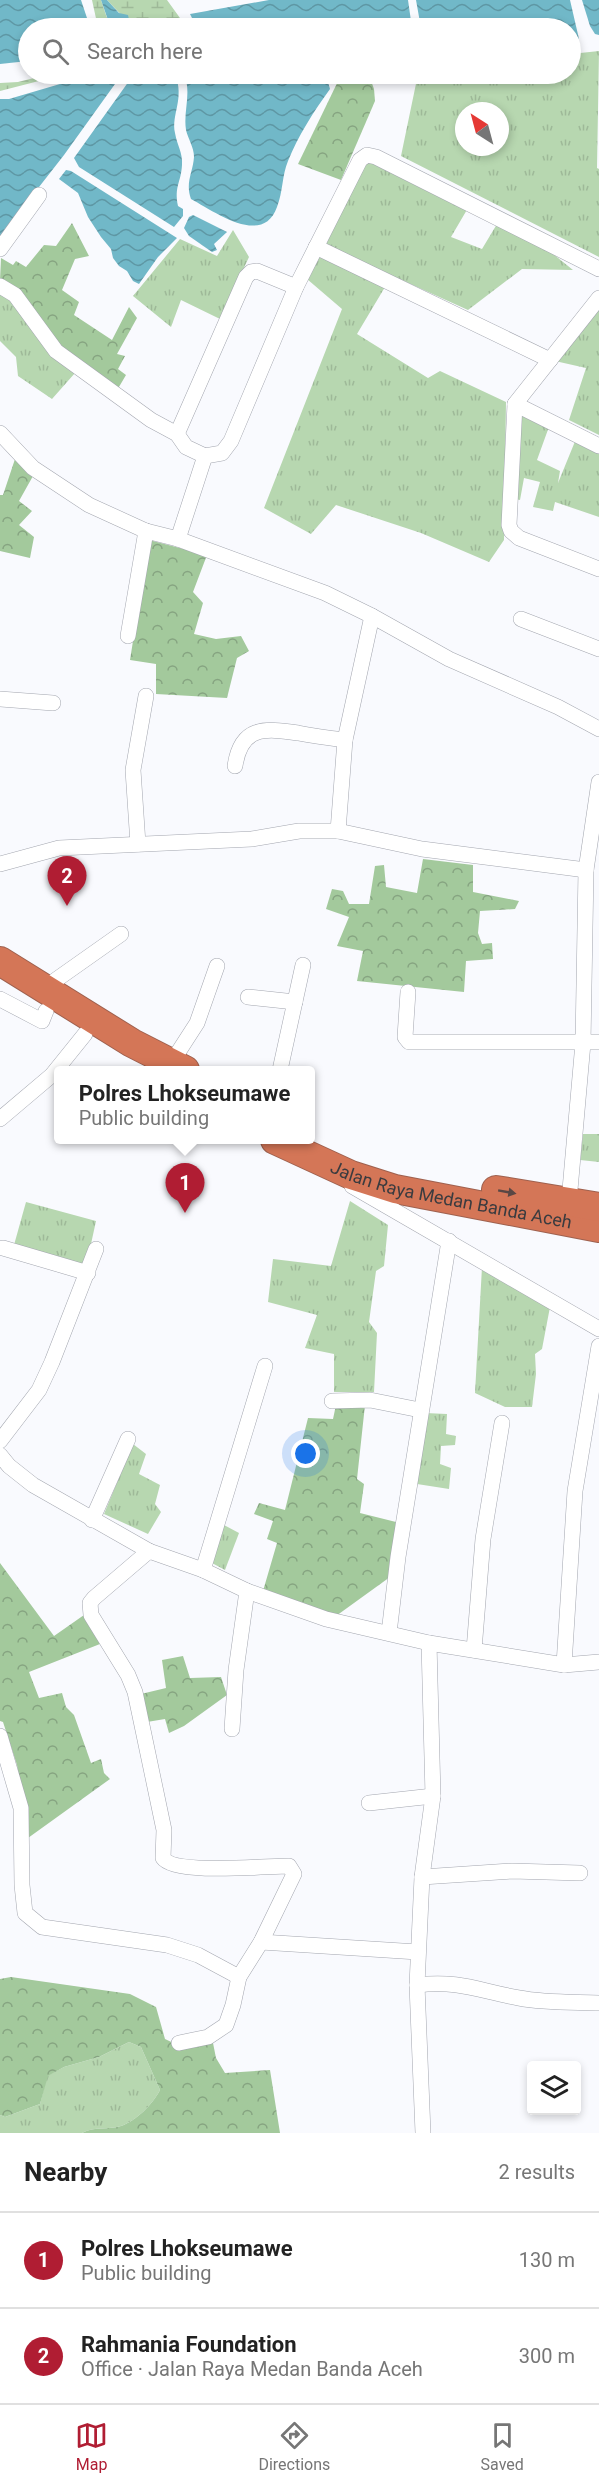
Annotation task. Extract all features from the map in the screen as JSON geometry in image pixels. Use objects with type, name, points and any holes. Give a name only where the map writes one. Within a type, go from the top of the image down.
[{"type":"highway","points":[[0,961],[22,992],[85,1034],[161,1066]]},
{"type":"highway","points":[[22,992],[132,1044],[164,1066]]},
{"type":"highway","name":"Jalan Raya Medan Banda Aceh","points":[[295,1144],[427,1178],[599,1207]]},
{"type":"highway","name":"Jalan Raya Medan Banda Aceh","points":[[315,1148],[366,1181],[395,1189],[599,1228]]},
{"type":"street","points":[[0,286],[15,295],[56,351],[151,420],[177,435],[186,447],[205,456],[222,453],[231,441],[296,287],[360,160],[367,155],[376,157],[599,269]]},
{"type":"street","points":[[0,249],[39,195]]},
{"type":"street","points":[[316,247],[550,360]]},
{"type":"street","points":[[177,435],[246,277],[257,270],[296,287]]},
{"type":"street","points":[[599,298],[515,404],[509,525],[511,531],[519,538],[599,569]]},
{"type":"street","points":[[515,404],[599,446]]},
{"type":"street","points":[[0,433],[33,468],[89,505],[146,531],[178,539],[324,593],[372,616],[449,659],[558,707],[599,729]]},
{"type":"street","points":[[178,539],[205,456]]},
{"type":"street","points":[[128,636],[146,531]]},
{"type":"street","points":[[338,831],[345,740],[372,616]]},
{"type":"street","points":[[520,619],[599,649]]},
{"type":"street","points":[[138,844],[133,770],[146,696]]},
{"type":"street","points":[[0,699],[53,703]]},
{"type":"street","points":[[235,766],[237,750],[250,735],[261,730],[345,740]]},
{"type":"street","points":[[568,1201],[583,1043],[586,870],[599,782]]},
{"type":"street","points":[[0,864],[59,848],[252,839],[299,831],[338,831],[434,851],[586,870]]},
{"type":"street","points":[[22,992],[121,933]]},
{"type":"street","points":[[281,1066],[303,965]]},
{"type":"street","points":[[170,1066],[197,1023],[216,966]]},
{"type":"street","points":[[408,992],[405,1037],[409,1042],[599,1042]]},
{"type":"street","points":[[248,997],[295,1002]]},
{"type":"street","points":[[59,1066],[85,1034]]},
{"type":"street","points":[[0,1119],[54,1073]]},
{"type":"street","points":[[315,1148],[339,1179],[599,1329]]},
{"type":"street","points":[[389,1633],[420,1410],[449,1241]]},
{"type":"street","points":[[0,1263],[1,1247],[88,1274]]},
{"type":"street","points":[[0,1441],[39,1390],[88,1274],[96,1249]]},
{"type":"street","points":[[564,1665],[575,1491],[599,1347]]},
{"type":"street","points":[[203,1570],[265,1366]]},
{"type":"street","points":[[332,1401],[370,1400],[420,1410]]},
{"type":"street","points":[[474,1650],[483,1539],[502,1423]]},
{"type":"street","points":[[92,1520],[128,1439]]},
{"type":"street","points":[[0,1455],[9,1466],[33,1485],[149,1551],[203,1570],[247,1591],[326,1619],[429,1643],[564,1665],[599,1662]]},
{"type":"street","points":[[149,1551],[90,1603],[91,1616],[128,1675],[135,1692],[164,1830],[162,1852],[164,1861],[170,1865],[199,1869],[286,1866],[293,1869],[294,1874],[261,1942],[239,1977],[226,2025],[208,2037],[179,2043]]},
{"type":"street","points":[[232,1729],[236,1670],[247,1591]]},
{"type":"street","points":[[423,2133],[417,1985],[422,1877],[433,1796],[429,1643]]},
{"type":"street","points":[[0,1736],[21,1808],[22,1886],[25,1913],[32,1921],[42,1927],[166,1945],[198,1955],[239,1977]]},
{"type":"street","points":[[369,1803],[433,1796]]},
{"type":"street","points":[[422,1877],[512,1871],[580,1873]]},
{"type":"street","points":[[261,1942],[418,1952]]},
{"type":"street","points":[[417,1985],[441,1982],[463,1984],[520,1998],[599,2003]]},
{"type":"green space","points":[[92,0],[101,0],[107,18],[96,18]]},
{"type":"green space","points":[[107,0],[167,0],[180,18],[124,18]]},
{"type":"green space","points":[[599,51],[597,168],[599,169],[599,257],[401,156],[416,84],[581,84],[581,53]]},
{"type":"green space","points":[[18,82],[18,84],[27,84],[0,91],[0,83]]},
{"type":"green space","points":[[337,84],[372,84],[375,101],[341,180],[298,164]]},
{"type":"green space","points":[[368,161],[468,208],[451,237],[482,249],[497,224],[537,241],[573,270],[522,269],[468,310],[322,244]]},
{"type":"green space","points":[[72,223],[89,256],[75,259],[62,290],[79,302],[74,315],[112,340],[129,307],[137,318],[117,354],[125,356],[118,369],[126,375],[116,392],[63,351],[0,280],[1,258],[13,265],[16,261],[26,267],[44,245],[56,246]]},
{"type":"green space","points":[[233,230],[249,257],[220,319],[181,300],[171,327],[133,296],[180,239],[217,256]]},
{"type":"green space","points":[[319,254],[385,287],[357,334],[428,378],[440,371],[506,402],[504,540],[489,562],[421,533],[336,505],[311,534],[264,508],[342,309],[307,279]]},
{"type":"green space","points":[[0,292],[19,308],[75,373],[52,399],[18,376],[16,357],[0,341]]},
{"type":"green space","points":[[599,307],[599,435],[569,420],[586,368],[555,361]]},
{"type":"green space","points":[[519,409],[550,424],[537,460],[560,471],[558,483],[576,439],[599,451],[599,517],[555,502],[553,511],[533,507],[540,482],[524,478],[520,500],[515,499]]},
{"type":"green space","points":[[15,459],[33,476],[19,501],[32,511],[19,525],[34,537],[30,558],[0,551],[0,495],[3,495]]},
{"type":"green space","points":[[149,540],[207,555],[193,592],[203,603],[194,634],[216,639],[241,636],[249,651],[237,658],[227,698],[156,694],[156,664],[130,660]]},
{"type":"green space","points":[[423,859],[473,865],[473,892],[519,901],[515,909],[480,911],[478,933],[482,944],[492,943],[493,959],[466,961],[464,992],[357,981],[363,951],[337,946],[349,917],[326,909],[332,889],[343,891],[349,904],[369,904],[375,866],[384,865],[386,887],[417,893]]},
{"type":"green space","points":[[583,1134],[599,1134],[599,1162],[580,1160]]},
{"type":"green space","points":[[350,1201],[388,1225],[384,1266],[376,1271],[369,1322],[377,1333],[374,1392],[334,1392],[334,1354],[305,1348],[317,1315],[268,1302],[273,1259],[331,1266]]},
{"type":"green space","points":[[26,1202],[96,1221],[86,1267],[14,1245]]},
{"type":"green space","points":[[482,1267],[550,1307],[542,1349],[535,1354],[536,1374],[532,1407],[505,1407],[475,1393]]},
{"type":"green space","points":[[336,1405],[365,1405],[357,1479],[364,1484],[360,1513],[396,1522],[390,1577],[336,1616],[263,1591],[277,1543],[267,1539],[273,1521],[254,1514],[259,1503],[285,1510],[308,1418],[333,1419]]},
{"type":"green space","points":[[425,1413],[447,1414],[446,1434],[456,1436],[455,1445],[441,1446],[440,1464],[451,1468],[449,1489],[417,1484]]},
{"type":"green space","points":[[133,1444],[146,1454],[139,1474],[160,1485],[155,1504],[161,1512],[148,1534],[104,1514]]},
{"type":"green space","points":[[224,1525],[239,1533],[225,1570],[212,1563]]},
{"type":"green space","points":[[0,1563],[54,1636],[84,1615],[100,1644],[29,1672],[39,1698],[62,1693],[66,1707],[74,1715],[91,1763],[101,1759],[104,1773],[110,1779],[28,1838],[17,1765],[3,1722],[0,1721]]},
{"type":"green space","points":[[183,1656],[190,1678],[221,1677],[227,1695],[184,1726],[169,1733],[165,1719],[147,1722],[141,1694],[166,1688],[162,1660]]},
{"type":"green space","points":[[11,1977],[130,1994],[156,2007],[165,2039],[182,2047],[212,2038],[216,2058],[225,2073],[270,2070],[280,2133],[82,2133],[127,2124],[144,2111],[160,2090],[141,2047],[129,2042],[99,2057],[64,2067],[48,2076],[40,2104],[5,2117],[0,2115],[0,1979]]},
{"type":"green space","points":[[129,2042],[141,2047],[160,2090],[149,2106],[138,2116],[121,2126],[82,2133],[0,2133],[0,2115],[5,2117],[40,2104],[47,2076],[64,2067],[99,2057]]},
{"type":"water","points":[[0,0],[81,0],[87,18],[18,18],[18,62],[0,64]]},
{"type":"water","points":[[101,0],[107,0],[119,13],[128,15],[129,18],[107,18]]},
{"type":"water","points":[[269,0],[408,0],[411,18],[192,18],[190,14]]},
{"type":"water","points":[[416,0],[570,0],[574,18],[419,18]]},
{"type":"water","points":[[582,0],[599,0],[599,35],[595,34],[590,26]]},
{"type":"water","points":[[60,84],[115,84],[64,155],[0,237],[0,99],[9,99]]},
{"type":"water","points":[[127,84],[178,84],[174,126],[182,161],[177,199],[178,206],[183,209],[183,216],[174,227],[79,167],[74,158]]},
{"type":"water","points":[[186,84],[329,84],[330,89],[307,124],[288,161],[277,207],[270,219],[261,224],[238,223],[191,199],[189,183],[194,157],[186,130]]},
{"type":"water","points":[[66,170],[177,238],[158,257],[139,284],[133,281],[127,271],[113,258],[111,249],[88,217],[78,193],[59,179]]},
{"type":"water","points":[[193,215],[227,232],[214,244],[217,250],[212,252],[189,236],[184,228],[189,217]]},
{"type":"place","name":"Rahmania Foundation","points":[[67,906]]},
{"type":"place","name":"Polres Lhokseumawe","points":[[185,1213]]}]
